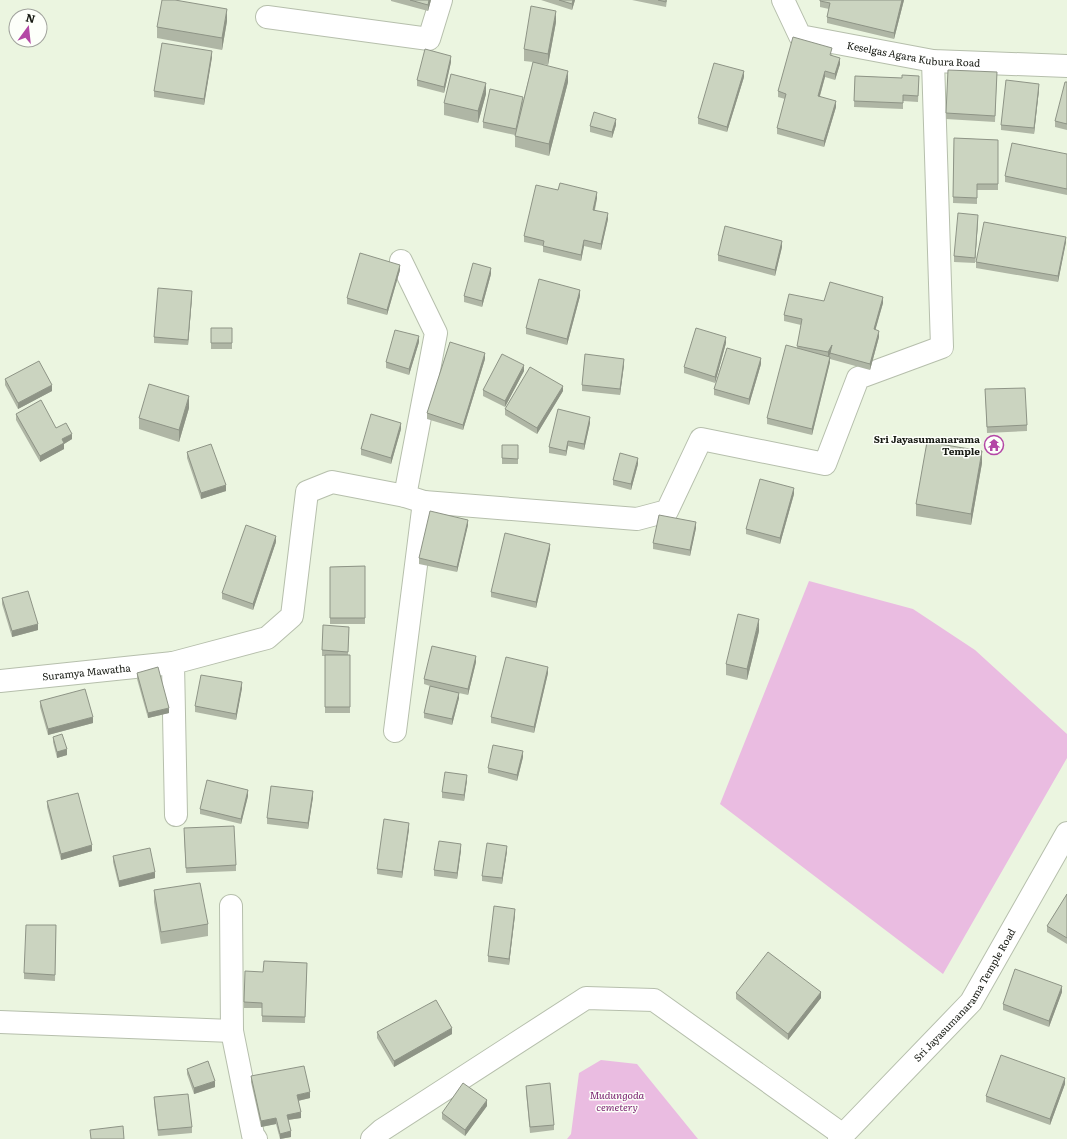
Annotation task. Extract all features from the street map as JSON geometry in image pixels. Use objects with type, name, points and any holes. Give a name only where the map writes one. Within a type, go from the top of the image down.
[{"type":"street","points":[[267,17],[428,39],[441,0]]},
{"type":"street","name":"Keselgas Agara Kubura Road","points":[[783,0],[800,36],[934,61],[1067,66]]},
{"type":"street","points":[[415,499],[637,519],[667,511],[701,439],[825,464],[858,378],[942,347],[934,61]]},
{"type":"street","points":[[395,731],[415,499],[436,333],[401,261]]},
{"type":"street","name":"Suramya Mawatha","points":[[0,681],[173,663],[267,638],[292,616],[307,492],[332,482],[415,499]]},
{"type":"street","points":[[173,663],[176,815]]},
{"type":"street","name":"Sri Jayasumanarama Temple Road","points":[[841,1137],[971,1002],[1067,833]]},
{"type":"street","points":[[231,906],[232,1031],[256,1139]]},
{"type":"street","points":[[372,1139],[382,1130],[586,998],[654,1000],[841,1137]]},
{"type":"street","points":[[0,1022],[232,1031]]},
{"type":"green space","points":[[809,581],[913,609],[975,650],[1067,734],[1067,758],[943,974],[720,804]]},
{"type":"green space","name":"Mudungoda cemetery","points":[[601,1060],[637,1064],[698,1139],[567,1139],[571,1134],[579,1073]]},
{"type":"building","points":[[162,0],[175,0],[227,9],[222,38],[157,27]]},
{"type":"building","points":[[410,0],[429,0],[428,5]]},
{"type":"building","points":[[559,0],[573,0],[572,4]]},
{"type":"building","points":[[820,0],[902,0],[894,33],[827,17],[830,3]]},
{"type":"building","points":[[531,6],[556,11],[548,54],[524,49]]},
{"type":"building","points":[[793,37],[832,48],[830,55],[840,58],[835,74],[825,71],[818,96],[836,101],[824,141],[777,128],[786,94],[778,91]]},
{"type":"building","points":[[162,43],[212,51],[204,99],[154,91]]},
{"type":"building","points":[[425,49],[451,56],[444,87],[417,80]]},
{"type":"building","points":[[533,62],[568,71],[549,144],[515,136]]},
{"type":"building","points":[[714,63],[744,71],[727,127],[698,118]]},
{"type":"building","points":[[948,70],[997,72],[995,116],[946,113]]},
{"type":"building","points":[[451,74],[486,83],[478,111],[444,103]]},
{"type":"building","points":[[902,75],[919,76],[918,96],[903,95],[903,103],[854,101],[855,76],[902,78]]},
{"type":"building","points":[[1006,80],[1039,84],[1034,128],[1001,125]]},
{"type":"building","points":[[1065,82],[1067,82],[1067,124],[1055,121]]},
{"type":"building","points":[[490,89],[523,97],[516,129],[483,122]]},
{"type":"building","points":[[594,112],[616,119],[612,132],[590,126]]},
{"type":"building","points":[[954,138],[998,140],[998,184],[977,184],[977,198],[953,197]]},
{"type":"building","points":[[1012,143],[1067,154],[1067,189],[1005,176]]},
{"type":"building","points":[[560,183],[597,192],[593,210],[608,213],[601,244],[584,240],[581,255],[543,246],[544,241],[524,236],[536,185],[558,190]]},
{"type":"building","points":[[958,213],[978,215],[975,258],[954,256]]},
{"type":"building","points":[[984,222],[1066,237],[1058,276],[976,262]]},
{"type":"building","points":[[725,226],[782,241],[775,270],[718,255]]},
{"type":"building","points":[[360,253],[400,265],[387,310],[347,298]]},
{"type":"building","points":[[473,263],[491,268],[482,301],[464,296]]},
{"type":"building","points":[[539,279],[580,290],[567,339],[526,328]]},
{"type":"building","points":[[830,282],[883,297],[874,329],[879,331],[870,364],[830,353],[832,345],[828,352],[797,346],[802,319],[784,315],[789,294],[824,301]]},
{"type":"building","points":[[158,288],[192,291],[188,340],[154,337]]},
{"type":"building","points":[[211,328],[232,328],[232,343],[211,343]]},
{"type":"building","points":[[696,328],[726,337],[715,377],[684,367]]},
{"type":"building","points":[[395,330],[419,336],[409,369],[386,362]]},
{"type":"building","points":[[450,342],[485,353],[463,425],[427,413]]},
{"type":"building","points":[[786,345],[830,357],[812,429],[767,418]]},
{"type":"building","points":[[727,348],[761,358],[749,399],[714,389]]},
{"type":"building","points":[[502,354],[524,365],[505,401],[483,390]]},
{"type":"building","points":[[585,354],[624,359],[620,389],[582,385]]},
{"type":"building","points":[[39,361],[52,385],[18,403],[5,379]]},
{"type":"building","points":[[530,367],[563,386],[537,428],[505,409]]},
{"type":"building","points":[[149,384],[189,396],[179,430],[139,418]]},
{"type":"building","points":[[1025,388],[1027,425],[987,427],[985,389]]},
{"type":"building","points":[[41,400],[56,428],[66,423],[72,434],[62,439],[64,443],[40,456],[16,414]]},
{"type":"building","points":[[558,409],[590,417],[584,444],[568,441],[566,451],[549,447]]},
{"type":"building","points":[[371,414],[401,423],[391,458],[361,449]]},
{"type":"building","points":[[927,442],[982,451],[971,514],[916,504]]},
{"type":"building","points":[[211,444],[226,485],[201,493],[187,452]]},
{"type":"building","points":[[502,445],[518,445],[518,459],[502,458]]},
{"type":"building","points":[[620,453],[638,458],[631,484],[613,480]]},
{"type":"building","points":[[760,479],[794,488],[780,538],[746,529]]},
{"type":"building","points":[[430,511],[468,520],[457,567],[419,558]]},
{"type":"building","points":[[659,515],[696,522],[690,550],[653,543]]},
{"type":"building","points":[[246,525],[276,536],[253,604],[222,593]]},
{"type":"building","points":[[505,533],[550,544],[536,602],[491,592]]},
{"type":"building","points":[[365,566],[365,618],[330,618],[330,567]]},
{"type":"building","points":[[28,591],[38,624],[12,631],[2,598]]},
{"type":"building","points":[[738,614],[759,619],[747,669],[726,664]]},
{"type":"building","points":[[323,625],[349,627],[348,652],[322,650]]},
{"type":"building","points":[[432,646],[476,656],[468,689],[424,679]]},
{"type":"building","points":[[325,655],[350,655],[350,707],[325,707]]},
{"type":"building","points":[[506,657],[548,667],[534,727],[491,717]]},
{"type":"building","points":[[158,667],[169,708],[148,713],[137,673]]},
{"type":"building","points":[[201,675],[242,682],[236,714],[195,706]]},
{"type":"building","points":[[430,686],[459,693],[452,719],[424,713]]},
{"type":"building","points":[[85,689],[93,717],[48,729],[40,701]]},
{"type":"building","points":[[62,734],[67,749],[57,752],[53,737]]},
{"type":"building","points":[[493,745],[523,751],[517,775],[488,768]]},
{"type":"building","points":[[445,772],[467,775],[464,795],[442,792]]},
{"type":"building","points":[[207,780],[248,790],[241,819],[200,809]]},
{"type":"building","points":[[271,786],[313,791],[308,823],[267,818]]},
{"type":"building","points":[[78,793],[92,845],[61,854],[47,801]]},
{"type":"building","points":[[384,819],[409,823],[402,872],[377,869]]},
{"type":"building","points":[[234,826],[236,865],[186,868],[184,828]]},
{"type":"building","points":[[439,841],[461,844],[457,873],[434,870]]},
{"type":"building","points":[[487,843],[507,846],[502,878],[482,876]]},
{"type":"building","points":[[150,848],[155,872],[119,881],[113,856]]},
{"type":"building","points":[[200,883],[208,924],[161,932],[154,890]]},
{"type":"building","points":[[1067,894],[1067,938],[1047,926]]},
{"type":"building","points":[[494,906],[515,909],[509,959],[488,956]]},
{"type":"building","points":[[26,925],[56,925],[55,975],[24,973]]},
{"type":"building","points":[[768,952],[821,992],[788,1034],[736,993]]},
{"type":"building","points":[[264,961],[307,963],[305,1017],[262,1016],[262,1003],[244,1002],[245,971],[263,972]]},
{"type":"building","points":[[1015,969],[1062,986],[1049,1021],[1003,1004]]},
{"type":"building","points":[[436,1000],[452,1028],[394,1061],[377,1032]]},
{"type":"building","points":[[1001,1055],[1065,1078],[1050,1119],[986,1096]]},
{"type":"building","points":[[208,1061],[215,1081],[194,1088],[187,1069]]},
{"type":"building","points":[[304,1066],[310,1092],[297,1095],[301,1112],[287,1115],[291,1131],[280,1134],[276,1118],[261,1121],[251,1076]]},
{"type":"building","points":[[463,1083],[487,1100],[465,1130],[442,1113]]},
{"type":"building","points":[[550,1083],[554,1125],[530,1127],[526,1086]]},
{"type":"building","points":[[188,1094],[192,1127],[158,1130],[154,1097]]},
{"type":"building","points":[[123,1126],[124,1139],[91,1139],[90,1130]]},
{"type":"place","name":"Sri Jayasumanarama Temple","points":[[994,445]]}]
